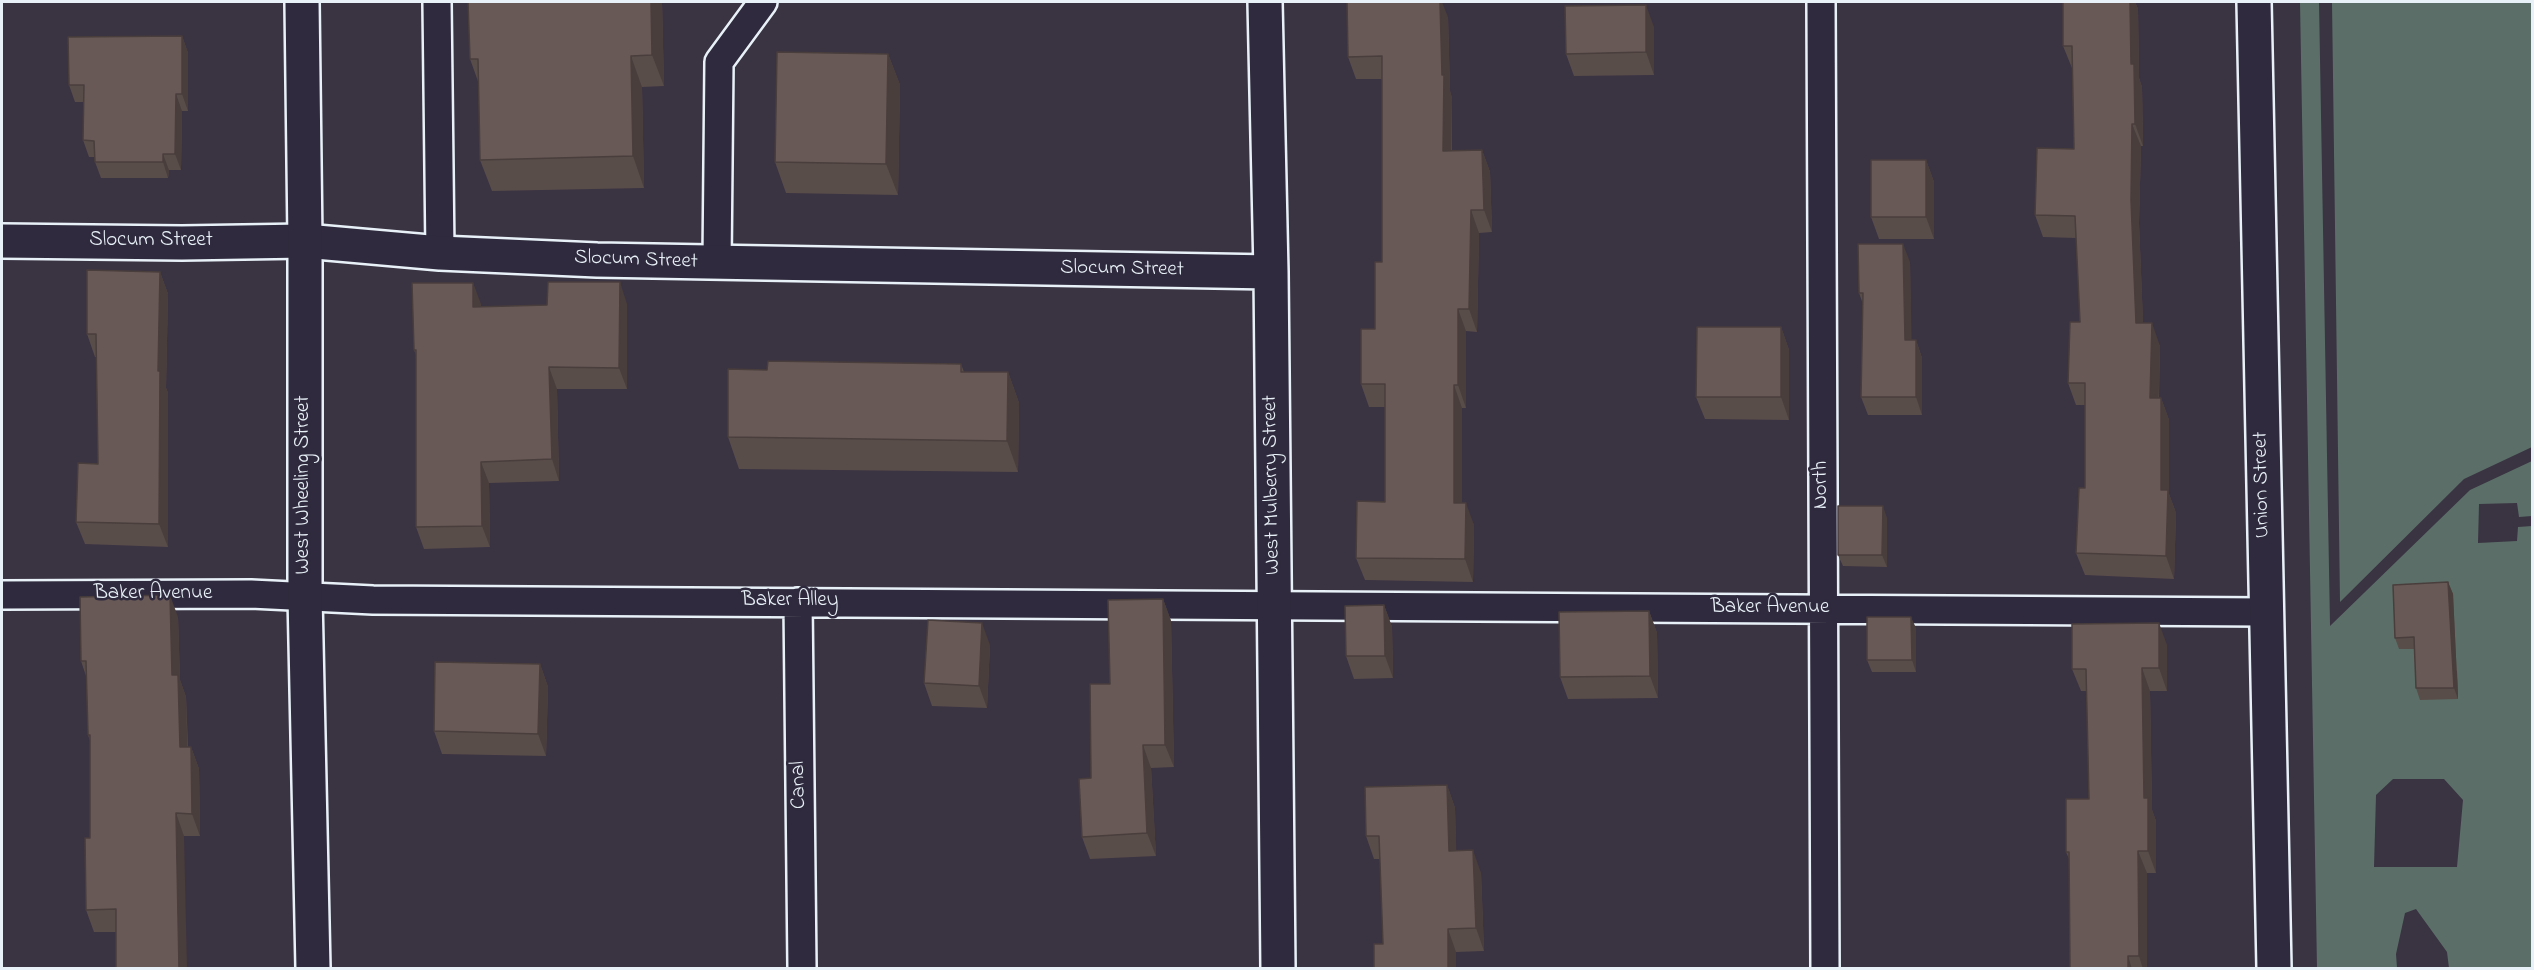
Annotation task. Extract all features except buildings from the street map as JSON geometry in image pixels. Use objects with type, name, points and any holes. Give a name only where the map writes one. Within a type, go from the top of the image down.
[{"type":"street","name":"West Wheeling Street","points":[[302,2],[305,596],[313,969]]},
{"type":"street","name":"West Mulberry Street","points":[[1264,2],[1271,272],[1278,969]]},
{"type":"street","name":"Union Street","points":[[2254,2],[2274,969]]},
{"type":"street","name":"Slocum Street","points":[[2,241],[182,243],[305,241],[440,253],[717,263],[1271,272]]},
{"type":"lane","points":[[437,2],[440,253]]},
{"type":"lane","points":[[717,263],[719,62],[763,2]]},
{"type":"lane","name":"North","points":[[1821,2],[1825,969]]},
{"type":"lane","name":"Baker Avenue","points":[[2,595],[305,596]]},
{"type":"lane","name":"Baker Alley","points":[[305,596],[373,600],[1275,606]]},
{"type":"lane","name":"Canal","points":[[798,602],[802,969]]},
{"type":"lane","name":"Baker Avenue","points":[[1275,606],[2265,612]]},
{"type":"green space","points":[[2300,2],[2319,2],[2330,626],[2470,490],[2532,461],[2532,516],[2519,517],[2517,503],[2479,504],[2478,543],[2517,541],[2518,527],[2532,526],[2532,968],[2449,968],[2447,952],[2416,909],[2405,913],[2396,954],[2397,968],[2317,968]],"holes":[[[2419,671],[2457,671],[2458,699]],[[2393,779],[2444,779],[2463,800],[2457,867],[2374,867],[2376,795]]]},
{"type":"green space","points":[[2332,2],[2532,2],[2532,447],[2464,479],[2340,602]]}]
